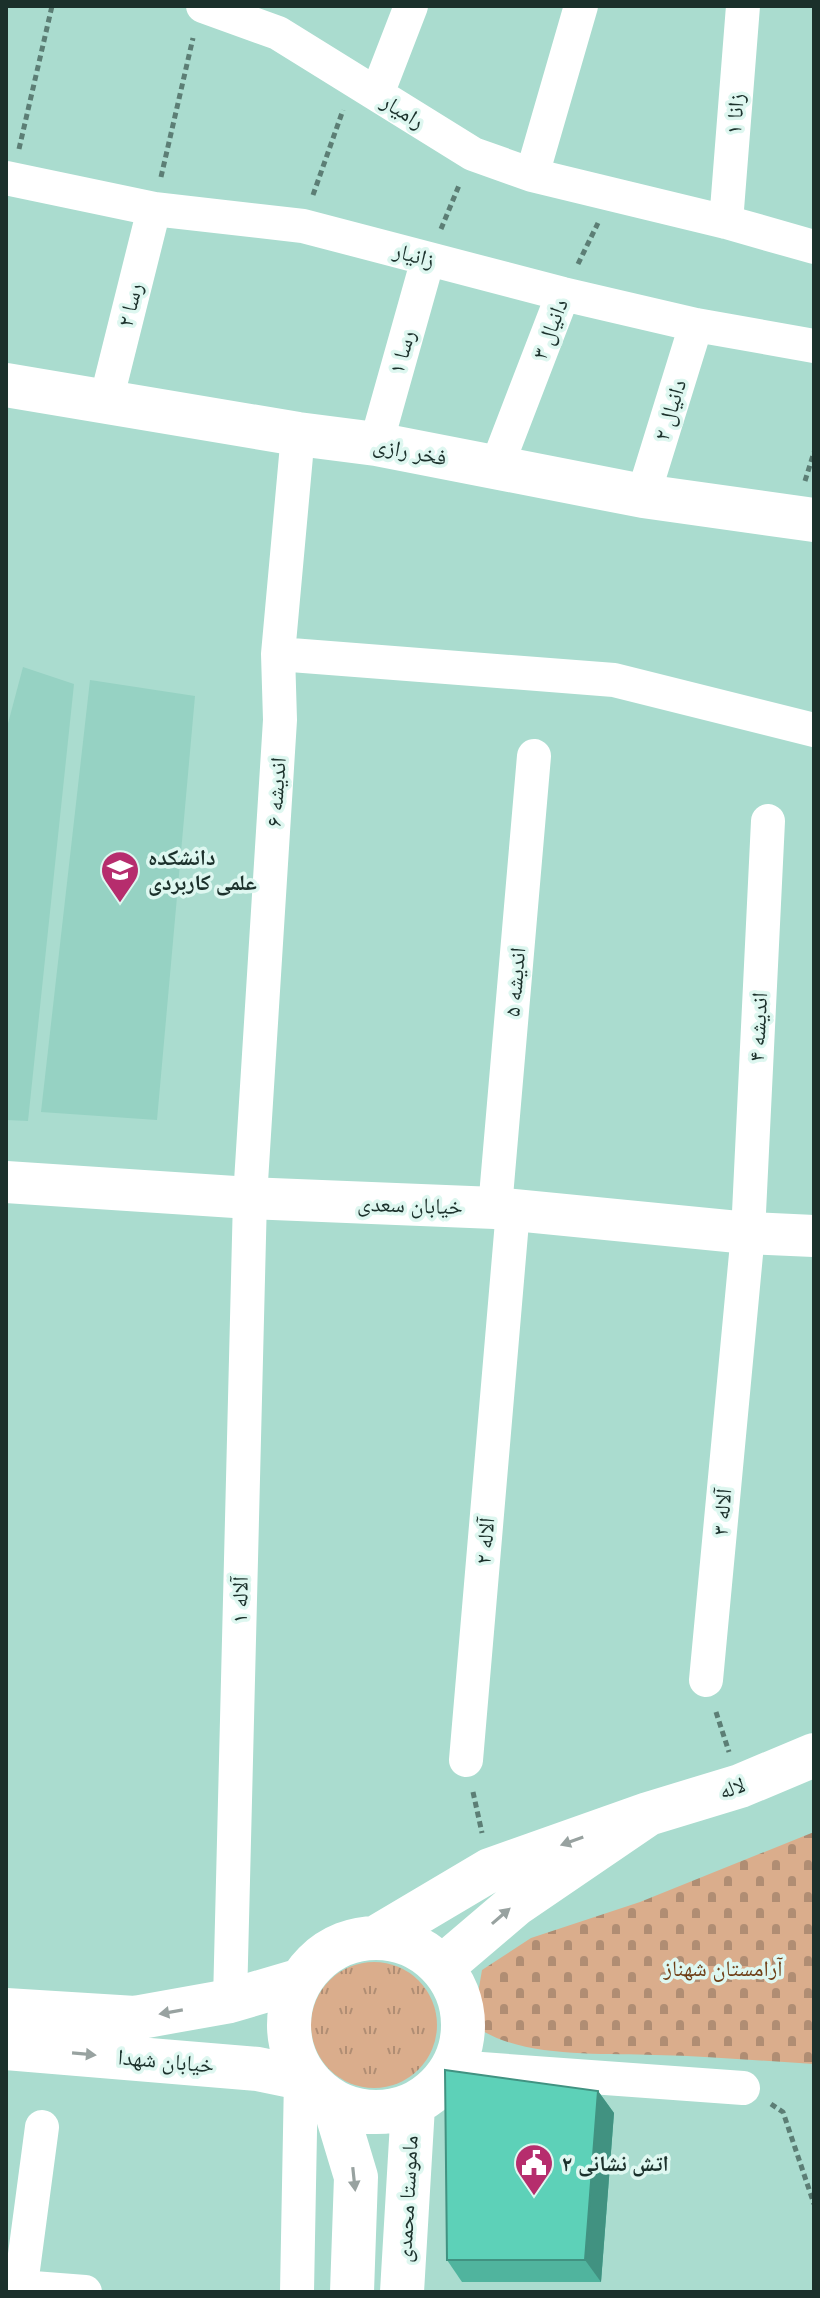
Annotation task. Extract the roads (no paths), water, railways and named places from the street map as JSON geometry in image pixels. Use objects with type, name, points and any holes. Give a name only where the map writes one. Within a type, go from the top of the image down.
[{"type":"main road","name":"فخر رازی","points":[[6,385],[298,434],[376,444],[643,496],[814,520]]},
{"type":"main road","name":"لاله","points":[[648,1814],[740,1786],[814,1755]]},
{"type":"main road","points":[[377,1937],[490,1870],[648,1814]]},
{"type":"main road","points":[[442,1967],[516,1904],[648,1814]]},
{"type":"main road","points":[[377,1937],[401,1941],[423,1951],[442,1967],[457,1989],[464,2015],[463,2042],[454,2067],[413,2106],[387,2113],[360,2112],[318,2092],[305,2079],[289,2040],[288,2019],[292,1999],[301,1980],[321,1957],[347,1942],[377,1937]]},
{"type":"main road","name":"خیابان شهدا","points":[[6,2010],[135,2018],[230,2001],[301,1980]]},
{"type":"main road","name":"خیابان شهدا","points":[[6,2048],[258,2069],[318,2092]]},
{"type":"main road","points":[[318,2092],[356,2177],[352,2292]]},
{"type":"main road","name":"ماموستا محمدی","points":[[402,2292],[413,2106]]},
{"type":"street","points":[[365,86],[411,6]]},
{"type":"street","points":[[532,175],[581,6]]},
{"type":"street","name":"زانا ۱","points":[[726,222],[743,6]]},
{"type":"street","name":"رامیار","points":[[198,20],[278,33],[473,154],[532,175],[726,222]]},
{"type":"street","name":"زانیار","points":[[9,179],[154,209],[303,226],[563,294],[696,325],[814,346]]},
{"type":"street","name":"رسا ۲","points":[[106,401],[154,209]]},
{"type":"street","points":[[726,222],[814,247]]},
{"type":"street","name":"رسا ۱","points":[[376,444],[428,259]]},
{"type":"street","name":"دانیال ۳","points":[[496,468],[563,294]]},
{"type":"street","name":"دانیال ۲","points":[[643,496],[696,325]]},
{"type":"street","name":"اندیشه ۶","points":[[250,1198],[280,720],[278,654],[298,434]]},
{"type":"street","points":[[278,654],[614,680],[814,730]]},
{"type":"street","name":"اندیشه ۵","points":[[504,1209],[534,756]]},
{"type":"street","name":"اندیشه ۴","points":[[748,1233],[768,821]]},
{"type":"street","name":"خیابان سعدی","points":[[6,1182],[250,1198],[504,1209],[748,1233],[814,1236]]},
{"type":"street","name":"آلاله ۱","points":[[230,2001],[250,1198]]},
{"type":"street","name":"آلاله ۲","points":[[466,1760],[504,1209]]},
{"type":"street","name":"آلاله ۳","points":[[706,1680],[748,1233]]},
{"type":"street","points":[[454,2067],[743,2088]]},
{"type":"street","points":[[297,2292],[318,2092]]},
{"type":"street","points":[[42,2127],[20,2289],[85,2292]]},
{"type":"place","name":"دانشکده علمی کاربردی","points":[[120,904]]},
{"type":"place","name":"اتش نشانی ۲","points":[[534,2197]]},
{"type":"park label","name":"آرامستان شهناز","points":[[723,1968]]}]
